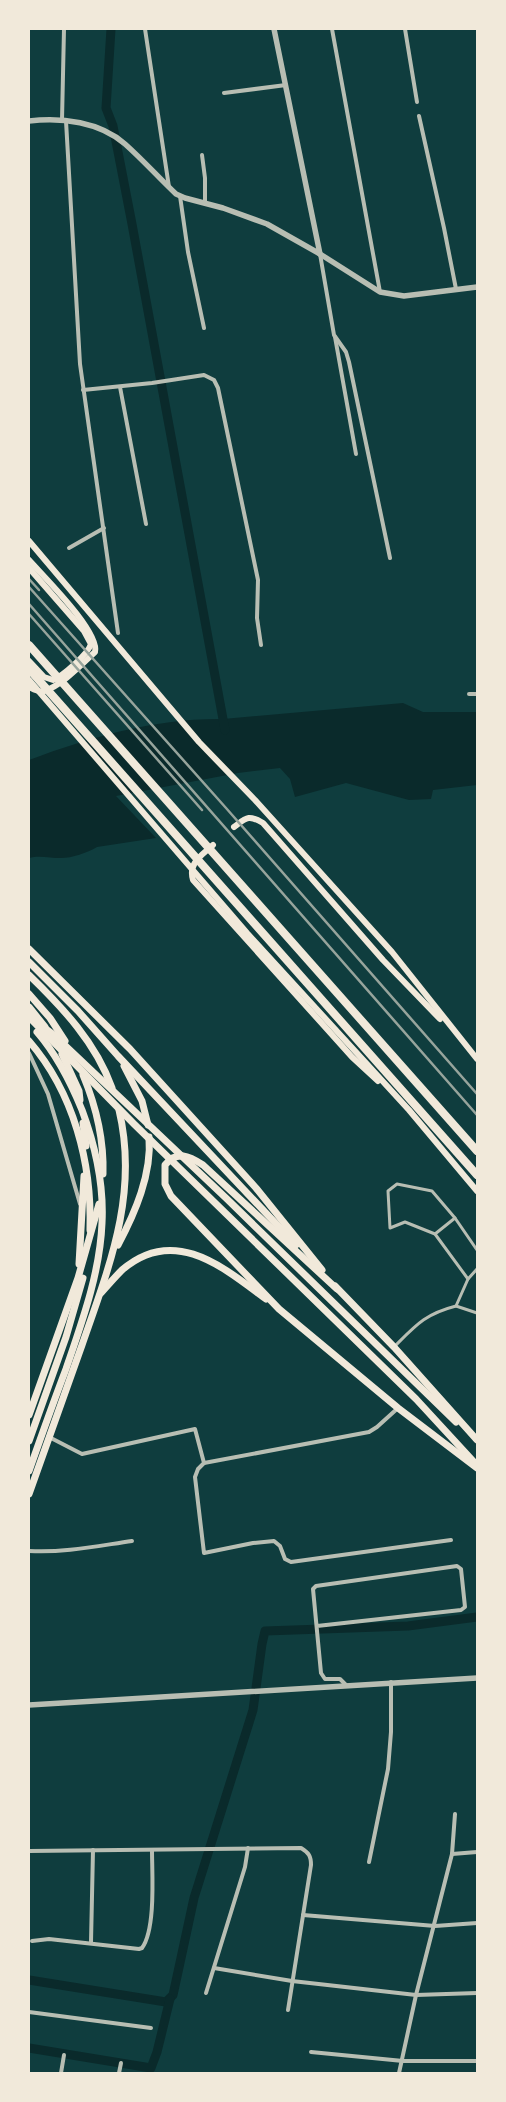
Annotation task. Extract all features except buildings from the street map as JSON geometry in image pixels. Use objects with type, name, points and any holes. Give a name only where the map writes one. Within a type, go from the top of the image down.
[{"type":"highway","points":[[29,645],[477,1151]]},
{"type":"highway","points":[[29,669],[477,1175]]},
{"type":"main road","points":[[30,541],[199,742],[255,800],[392,952],[477,1060]]},
{"type":"main road","points":[[29,560],[88,627],[96,648],[95,652],[63,679],[44,691],[33,690],[29,687]]},
{"type":"main road","points":[[29,568],[84,631],[92,644],[82,657],[53,680],[44,677],[29,661]]},
{"type":"main road","points":[[29,680],[247,933],[409,1110],[477,1191]]},
{"type":"main road","points":[[234,827],[246,818],[254,817],[262,823],[383,960],[464,1044]]},
{"type":"main road","points":[[213,845],[192,866],[191,872],[193,880],[352,1058],[409,1110]]},
{"type":"main road","points":[[29,949],[130,1049],[260,1193],[337,1289]]},
{"type":"main road","points":[[29,962],[78,1011],[118,1056],[337,1289],[394,1347],[477,1441]]},
{"type":"main road","points":[[29,975],[73,1021],[102,1066],[118,1104],[127,1161],[124,1204],[114,1252],[29,1494]]},
{"type":"main road","points":[[29,994],[50,1018],[62,1036],[89,1089],[102,1150],[102,1186],[95,1223],[78,1278],[29,1415]]},
{"type":"main road","points":[[29,1007],[57,1043],[79,1091],[86,1144],[78,1278]]},
{"type":"main road","points":[[29,1017],[54,1035],[227,1198],[327,1297],[477,1441]]},
{"type":"main road","points":[[29,1017],[98,1088],[256,1242],[318,1306],[380,1364],[450,1436],[477,1467]]},
{"type":"main road","points":[[29,1022],[56,1059],[71,1086],[86,1121],[97,1162],[102,1222],[95,1275],[76,1340],[29,1471]]},
{"type":"main road","points":[[29,1041],[47,1064],[75,1122],[87,1172],[90,1212],[85,1271],[66,1337],[29,1440]]},
{"type":"main road","points":[[114,1252],[137,1203],[144,1180],[149,1144],[147,1120],[142,1101],[118,1056]]},
{"type":"main road","points":[[279,1309],[171,1196],[165,1184],[164,1172],[165,1165],[170,1159],[182,1155],[191,1157],[203,1165],[337,1289]]},
{"type":"main road","points":[[100,1294],[133,1262],[158,1251],[178,1250],[215,1263],[279,1309],[398,1408],[477,1467]]},
{"type":"street","points":[[64,29],[64,121],[83,390],[118,634]]},
{"type":"street","points":[[145,29],[169,187]]},
{"type":"street","points":[[274,29],[320,254],[325,290],[356,454]]},
{"type":"street","points":[[332,29],[380,292]]},
{"type":"street","points":[[405,29],[417,102]]},
{"type":"street","points":[[224,93],[286,85]]},
{"type":"street","points":[[419,116],[456,289]]},
{"type":"street","points":[[29,121],[79,122],[103,130],[124,143],[180,196],[241,214],[267,224],[320,254],[380,292],[404,296],[477,287]]},
{"type":"street","points":[[202,155],[205,178],[205,203]]},
{"type":"street","points":[[180,196],[188,252],[204,328]]},
{"type":"street","points":[[334,335],[346,352],[349,362],[390,558]]},
{"type":"street","points":[[83,390],[120,387],[204,375],[214,380],[218,388],[258,580],[257,610],[261,646]]},
{"type":"street","points":[[120,387],[146,524]]},
{"type":"street","points":[[69,548],[104,528]]},
{"type":"street","points":[[469,694],[477,694]]},
{"type":"street","points":[[29,1053],[48,1094],[82,1212]]},
{"type":"street","points":[[468,1279],[435,1234],[405,1222],[390,1228],[388,1192],[397,1184],[432,1191],[455,1218],[477,1250]]},
{"type":"street","points":[[435,1234],[455,1218]]},
{"type":"street","points":[[456,1306],[468,1279],[477,1269]]},
{"type":"street","points":[[394,1347],[420,1321],[436,1311],[456,1306],[477,1313]]},
{"type":"street","points":[[398,1408],[377,1428],[369,1432],[204,1463],[198,1469],[195,1477],[204,1553],[253,1543],[274,1541],[280,1546],[285,1559],[291,1562],[451,1540]]},
{"type":"street","points":[[49,1437],[82,1454],[195,1429],[204,1463]]},
{"type":"street","points":[[29,1551],[52,1553],[132,1541]]},
{"type":"street","points":[[317,1626],[461,1610],[465,1607],[461,1569],[457,1566],[316,1586],[313,1589],[319,1661],[323,1678],[340,1679],[346,1685]]},
{"type":"street","points":[[29,1705],[477,1678]]},
{"type":"street","points":[[369,1862],[388,1769],[391,1732],[391,1682]]},
{"type":"street","points":[[399,2073],[403,2061],[416,1995],[435,1926],[452,1854],[455,1814]]},
{"type":"street","points":[[206,1993],[245,1867],[248,1848]]},
{"type":"street","points":[[29,1851],[301,1848],[308,1852],[311,1858],[311,1866],[288,2010]]},
{"type":"street","points":[[91,1942],[93,1850]]},
{"type":"street","points":[[32,1941],[42,1939],[91,1942],[139,1949],[144,1946],[152,1905],[152,1850]]},
{"type":"street","points":[[452,1854],[477,1852]]},
{"type":"street","points":[[303,1915],[435,1926],[477,1923]]},
{"type":"street","points":[[214,1968],[292,1981],[416,1995],[477,1993]]},
{"type":"street","points":[[29,2012],[151,2028]]},
{"type":"street","points":[[311,2052],[403,2061],[477,2060]]},
{"type":"street","points":[[61,2073],[64,2055]]},
{"type":"street","points":[[119,2073],[121,2063]]},
{"type":"water","points":[[403,703],[423,712],[477,712],[477,785],[433,790],[431,799],[409,800],[346,783],[295,797],[290,779],[280,768],[238,773],[116,796],[156,838],[97,847],[70,857],[29,858],[29,760],[124,730],[149,725]]},
{"type":"waterway","points":[[111,29],[106,108],[113,126],[132,224],[225,730]]},
{"type":"waterway","points":[[29,1980],[166,2002],[173,1995],[194,1898],[253,1710],[265,1631],[408,1626],[477,1617]]},
{"type":"waterway","points":[[29,2048],[151,2068],[157,2052],[170,1999]]},
{"type":"railway","points":[[29,579],[39,590]]},
{"type":"railway","points":[[29,587],[226,808],[477,1094]]},
{"type":"railway","points":[[29,604],[477,1115]]},
{"type":"railway","points":[[29,614],[202,810]]}]
